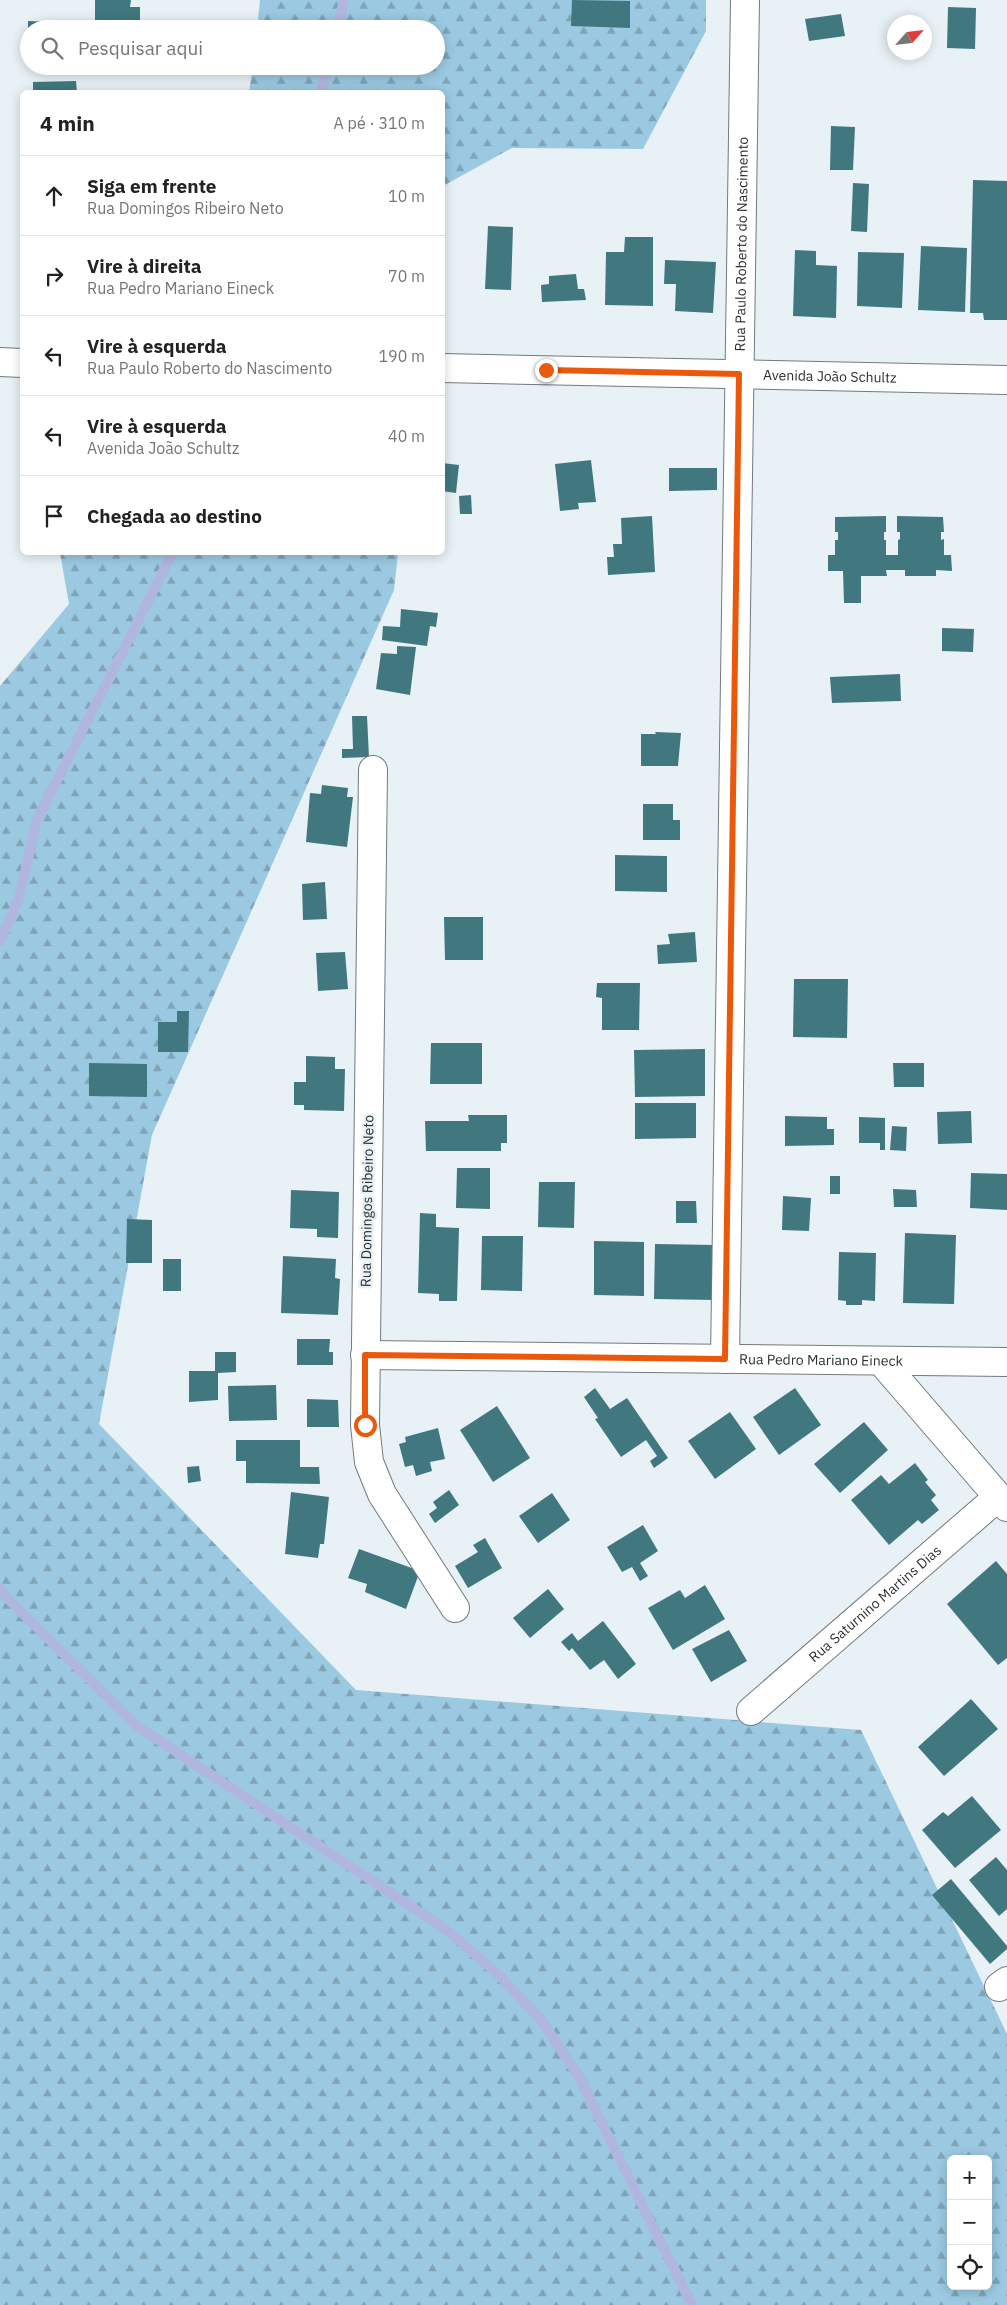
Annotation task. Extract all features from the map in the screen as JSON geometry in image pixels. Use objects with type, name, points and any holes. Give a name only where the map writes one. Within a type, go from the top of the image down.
[{"type":"street","name":"Rua Paulo Roberto do Nascimento","points":[[725,1359],[745,0]]},
{"type":"street","points":[[0,362],[20,362]]},
{"type":"street","name":"Avenida João Schultz","points":[[445,368],[1007,380]]},
{"type":"street","name":"Rua Domingos Ribeiro Neto","points":[[372,770],[365,1425],[369,1462],[382,1494],[455,1608]]},
{"type":"street","name":"Rua Pedro Mariano Eineck","points":[[365,1355],[1007,1362]]},
{"type":"street","points":[[881,1360],[1003,1502]]},
{"type":"street","name":"Rua Saturnino Martins Dias","points":[[751,1711],[1003,1502]]},
{"type":"green space","points":[[260,0],[706,0],[706,31],[643,149],[512,148],[445,185],[445,90],[249,90],[252,75],[445,75],[445,20],[258,20]]},
{"type":"green space","points":[[60,555],[398,555],[394,590],[152,1135],[99,1424],[356,1690],[861,1730],[1007,2034],[1007,2305],[0,2305],[0,686],[69,604]]},
{"type":"building","points":[[95,0],[131,0],[130,7],[140,7],[140,20],[95,20]]},
{"type":"building","points":[[572,0],[630,1],[630,28],[571,26]]},
{"type":"building","points":[[948,7],[976,8],[975,49],[947,48]]},
{"type":"building","points":[[841,14],[845,36],[809,41],[805,19]]},
{"type":"building","points":[[76,81],[77,90],[33,90],[33,82]]},
{"type":"building","points":[[831,126],[855,127],[853,170],[830,170]]},
{"type":"building","points":[[973,180],[1007,181],[1007,320],[984,320],[983,313],[970,313]]},
{"type":"building","points":[[853,183],[869,184],[867,232],[851,231]]},
{"type":"building","points":[[488,226],[513,227],[511,290],[485,289]]},
{"type":"building","points":[[625,237],[653,237],[653,306],[605,305],[606,252],[624,252]]},
{"type":"building","points":[[921,246],[967,248],[965,312],[918,310]]},
{"type":"building","points":[[795,250],[816,251],[816,265],[837,266],[836,318],[793,316]]},
{"type":"building","points":[[858,252],[904,253],[902,308],[857,306]]},
{"type":"building","points":[[665,260],[716,262],[713,313],[675,311],[676,284],[664,284]]},
{"type":"building","points":[[576,274],[578,289],[584,289],[586,300],[542,302],[541,285],[549,284],[549,276]]},
{"type":"building","points":[[591,460],[596,502],[578,503],[579,509],[560,511],[555,464]]},
{"type":"building","points":[[445,463],[459,465],[456,493],[445,491]]},
{"type":"building","points":[[669,468],[717,468],[717,490],[669,491]]},
{"type":"building","points":[[471,495],[472,514],[460,514],[459,496]]},
{"type":"building","points":[[652,516],[655,572],[608,575],[607,557],[614,557],[613,544],[622,544],[621,518]]},
{"type":"building","points":[[886,516],[884,540],[886,540],[886,555],[898,555],[900,532],[897,532],[897,516],[943,517],[944,532],[941,532],[941,540],[944,539],[944,555],[951,555],[952,571],[936,570],[936,576],[905,576],[905,570],[886,570],[887,576],[861,576],[861,603],[844,603],[843,571],[828,571],[828,555],[835,555],[835,540],[838,540],[838,532],[835,532],[835,517]]},
{"type":"building","points":[[401,609],[438,613],[436,627],[430,626],[427,646],[382,640],[383,626],[400,627]]},
{"type":"building","points":[[942,628],[974,629],[973,652],[942,651]]},
{"type":"building","points":[[397,646],[416,647],[410,695],[376,689],[381,653],[397,654]]},
{"type":"building","points":[[900,674],[901,701],[832,703],[830,677]]},
{"type":"building","points":[[352,716],[367,716],[369,757],[342,758],[342,749],[353,749]]},
{"type":"building","points":[[655,732],[681,733],[678,766],[641,766],[641,734],[656,734]]},
{"type":"building","points":[[322,785],[348,788],[347,797],[353,797],[347,847],[306,842],[310,793],[321,794]]},
{"type":"building","points":[[643,804],[673,804],[673,820],[680,820],[680,840],[643,840]]},
{"type":"building","points":[[615,855],[667,856],[667,892],[615,891]]},
{"type":"building","points":[[325,882],[327,919],[303,920],[302,884]]},
{"type":"building","points":[[444,917],[483,917],[483,960],[445,960]]},
{"type":"building","points":[[695,932],[697,962],[658,964],[657,945],[670,944],[668,934]]},
{"type":"building","points":[[345,952],[348,989],[318,991],[316,953]]},
{"type":"building","points":[[794,979],[848,979],[847,1038],[793,1037]]},
{"type":"building","points":[[597,983],[640,983],[639,1030],[602,1030],[602,998],[596,997]]},
{"type":"building","points":[[177,1011],[189,1011],[188,1052],[158,1052],[158,1022],[177,1022]]},
{"type":"building","points":[[431,1043],[482,1043],[482,1084],[430,1084]]},
{"type":"building","points":[[705,1049],[705,1096],[635,1097],[634,1050]]},
{"type":"building","points":[[306,1056],[335,1057],[335,1069],[345,1069],[344,1111],[304,1110],[304,1105],[294,1105],[294,1082],[306,1082]]},
{"type":"building","points":[[89,1063],[147,1064],[147,1097],[89,1096]]},
{"type":"building","points":[[893,1063],[924,1063],[924,1087],[894,1087]]},
{"type":"building","points":[[635,1103],[696,1103],[696,1138],[635,1139]]},
{"type":"building","points":[[971,1111],[972,1143],[938,1144],[937,1112]]},
{"type":"building","points":[[468,1115],[507,1115],[507,1143],[501,1143],[501,1151],[426,1151],[425,1121],[469,1121]]},
{"type":"building","points":[[785,1116],[827,1117],[827,1129],[834,1129],[834,1145],[785,1146]]},
{"type":"building","points":[[859,1117],[885,1118],[885,1150],[880,1150],[880,1143],[859,1143]]},
{"type":"building","points":[[892,1126],[907,1127],[906,1151],[890,1150]]},
{"type":"building","points":[[457,1168],[490,1168],[490,1209],[456,1208]]},
{"type":"building","points":[[971,1173],[1007,1174],[1007,1210],[970,1208]]},
{"type":"building","points":[[830,1176],[840,1176],[840,1194],[830,1194]]},
{"type":"building","points":[[539,1182],[575,1182],[574,1228],[538,1227]]},
{"type":"building","points":[[893,1189],[916,1190],[917,1207],[894,1207]]},
{"type":"building","points":[[291,1190],[339,1192],[338,1238],[317,1237],[317,1229],[290,1228]]},
{"type":"building","points":[[783,1196],[811,1198],[809,1231],[782,1230]]},
{"type":"building","points":[[676,1201],[696,1201],[697,1223],[676,1223]]},
{"type":"building","points":[[420,1213],[436,1214],[436,1227],[459,1228],[457,1301],[439,1301],[439,1294],[418,1293]]},
{"type":"building","points":[[127,1219],[152,1220],[152,1263],[126,1263]]},
{"type":"building","points":[[905,1233],[956,1235],[954,1304],[903,1303]]},
{"type":"building","points":[[482,1236],[523,1236],[522,1291],[481,1290]]},
{"type":"building","points":[[594,1241],[644,1242],[644,1296],[594,1295]]},
{"type":"building","points":[[655,1244],[716,1245],[715,1300],[654,1299]]},
{"type":"building","points":[[839,1252],[876,1253],[875,1301],[862,1300],[862,1305],[846,1305],[846,1301],[838,1300]]},
{"type":"building","points":[[283,1256],[336,1259],[335,1278],[340,1279],[338,1315],[281,1313]]},
{"type":"building","points":[[163,1259],[181,1259],[181,1291],[163,1291]]},
{"type":"building","points":[[297,1339],[330,1339],[329,1352],[333,1352],[333,1365],[297,1365]]},
{"type":"building","points":[[215,1352],[236,1352],[236,1372],[218,1373],[218,1400],[189,1402],[189,1371],[215,1371]]},
{"type":"building","points":[[276,1385],[277,1420],[229,1421],[228,1386]]},
{"type":"building","points":[[595,1388],[610,1409],[627,1398],[668,1458],[654,1468],[650,1461],[657,1456],[646,1440],[621,1457],[595,1419],[598,1418],[584,1397]]},
{"type":"building","points":[[795,1388],[821,1425],[779,1455],[753,1417]]},
{"type":"building","points":[[307,1399],[338,1400],[339,1427],[307,1427]]},
{"type":"building","points":[[497,1406],[530,1458],[493,1482],[460,1430]]},
{"type":"building","points":[[730,1412],[756,1449],[715,1479],[688,1441]]},
{"type":"building","points":[[864,1422],[888,1450],[840,1493],[814,1464]]},
{"type":"building","points":[[438,1428],[445,1459],[430,1462],[432,1471],[416,1476],[413,1465],[405,1467],[399,1444],[406,1442],[405,1437]]},
{"type":"building","points":[[236,1440],[300,1440],[300,1467],[319,1467],[320,1484],[246,1483],[246,1461],[236,1461]]},
{"type":"building","points":[[915,1463],[928,1480],[925,1482],[936,1495],[931,1500],[939,1510],[922,1524],[918,1520],[889,1545],[851,1500],[881,1475],[889,1484]]},
{"type":"building","points":[[199,1466],[201,1481],[188,1483],[187,1467]]},
{"type":"building","points":[[449,1490],[459,1505],[435,1523],[429,1514],[437,1508],[433,1502]]},
{"type":"building","points":[[291,1492],[329,1497],[324,1544],[320,1544],[318,1558],[285,1554]]},
{"type":"building","points":[[552,1493],[570,1520],[538,1543],[519,1516]]},
{"type":"building","points":[[643,1525],[658,1551],[640,1563],[648,1576],[640,1581],[632,1567],[622,1572],[607,1547]]},
{"type":"building","points":[[485,1538],[502,1568],[468,1588],[455,1566],[478,1552],[473,1545]]},
{"type":"building","points":[[359,1549],[420,1571],[406,1609],[365,1592],[367,1584],[348,1578]]},
{"type":"building","points":[[996,1561],[1007,1574],[1007,1658],[998,1665],[947,1604]]},
{"type":"building","points":[[705,1585],[725,1619],[673,1650],[648,1608],[680,1590],[685,1598]]},
{"type":"building","points":[[548,1589],[564,1609],[530,1638],[513,1618]]},
{"type":"building","points":[[603,1621],[636,1664],[618,1679],[604,1660],[590,1670],[572,1648],[569,1651],[561,1642],[572,1633],[578,1641]]},
{"type":"building","points":[[729,1630],[747,1661],[711,1682],[692,1649]]},
{"type":"building","points":[[971,1699],[998,1729],[944,1776],[918,1747]]},
{"type":"building","points":[[972,1796],[1001,1830],[955,1868],[922,1830],[943,1812],[948,1816]]},
{"type":"building","points":[[996,1857],[1007,1870],[1007,1909],[999,1916],[969,1880]]},
{"type":"building","points":[[951,1879],[1007,1946],[1007,1949],[990,1964],[932,1895]]},
{"type":"waterway","points":[[339,20],[344,0]]},
{"type":"waterway","points":[[322,90],[326,75]]},
{"type":"waterway","points":[[0,941],[19,898],[37,820],[171,555]]},
{"type":"waterway","points":[[0,1588],[4,1595],[137,1726],[447,1930],[500,1976],[542,2021],[579,2077],[692,2305]]},
{"type":"route","points":[[365,1425],[365,1355],[725,1359],[739,374],[546,370]]}]
